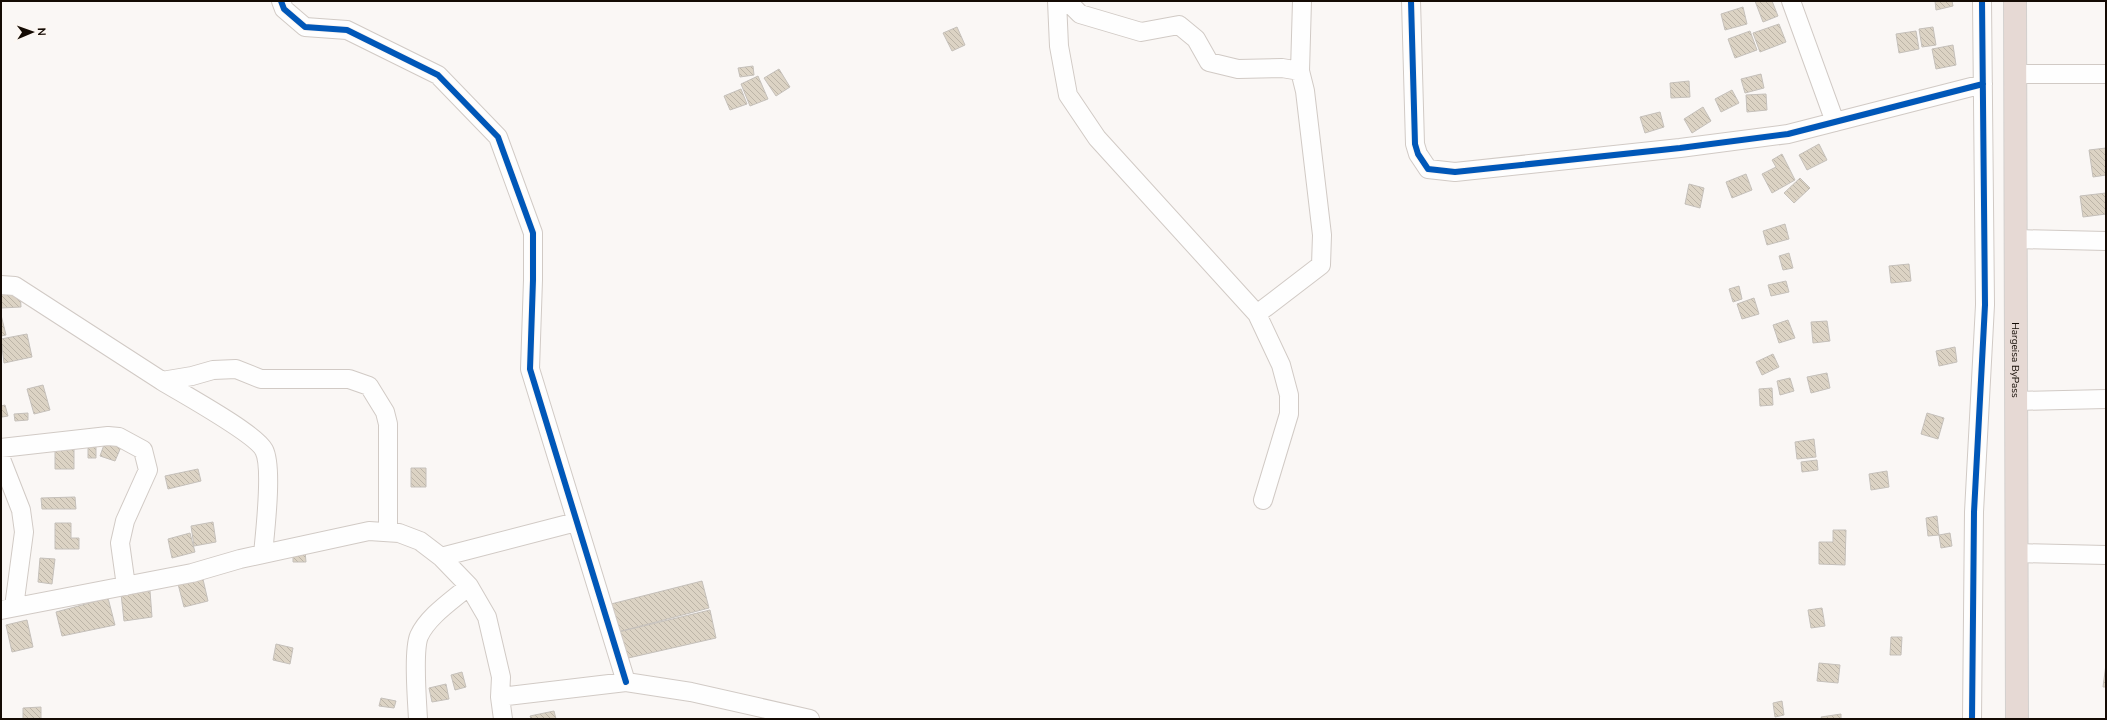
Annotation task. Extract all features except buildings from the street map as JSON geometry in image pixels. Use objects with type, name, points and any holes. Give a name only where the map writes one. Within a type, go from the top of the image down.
[{"type":"highway","name":"Hargeisa ByPass","points":[[2015,1],[2017,719]]},
{"type":"street","points":[[281,1],[284,9],[305,27],[348,30],[438,75],[498,137],[533,233],[530,369],[626,682]]},
{"type":"street","points":[[1057,1],[1059,46],[1068,95],[1097,138],[1257,314],[1281,365],[1289,395],[1289,414],[1263,500]]},
{"type":"street","points":[[1067,1],[1080,14],[1141,32],[1179,25],[1196,39],[1209,62],[1238,69],[1282,68],[1300,71]]},
{"type":"street","points":[[1257,314],[1321,265],[1322,235],[1305,90],[1300,71],[1302,1]]},
{"type":"street","points":[[1411,1],[1415,144],[1418,154],[1428,169],[1455,172],[1680,148],[1788,134],[1983,84]]},
{"type":"street","points":[[1791,1],[1835,122]]},
{"type":"street","points":[[1972,719],[1974,512],[1985,305],[1982,1]]},
{"type":"street","points":[[2015,74],[2106,74]]},
{"type":"street","points":[[2016,239],[2106,241]]},
{"type":"street","points":[[1,285],[15,286],[162,382],[252,436],[264,450],[268,466],[263,554]]},
{"type":"street","points":[[162,382],[213,370],[236,369],[261,378],[349,379],[369,386],[386,412],[388,424],[388,532]]},
{"type":"street","points":[[2016,401],[2106,399]]},
{"type":"street","points":[[1,448],[108,436],[119,437],[143,450],[148,470],[125,521],[120,543],[126,586]]},
{"type":"street","points":[[1,459],[20,510],[24,532],[7,608],[192,573],[263,554],[369,531],[399,533],[420,541],[441,557],[469,586],[487,617],[501,677],[500,697],[503,719]]},
{"type":"street","points":[[441,557],[576,522]]},
{"type":"street","points":[[2016,553],[2106,555]]},
{"type":"street","points":[[418,719],[416,672],[419,637],[433,618],[469,586]]},
{"type":"street","points":[[500,697],[626,682],[691,692],[810,719]]},
{"type":"cycle path","points":[[281,1],[284,9],[305,27],[347,30],[438,75],[498,137],[533,233],[530,369],[626,682]]},
{"type":"cycle path","points":[[1411,1],[1415,144],[1418,154],[1428,169],[1455,172],[1680,148],[1788,134],[1983,84]]},
{"type":"cycle path","points":[[1972,719],[1974,512],[1985,305],[1982,1]]}]
